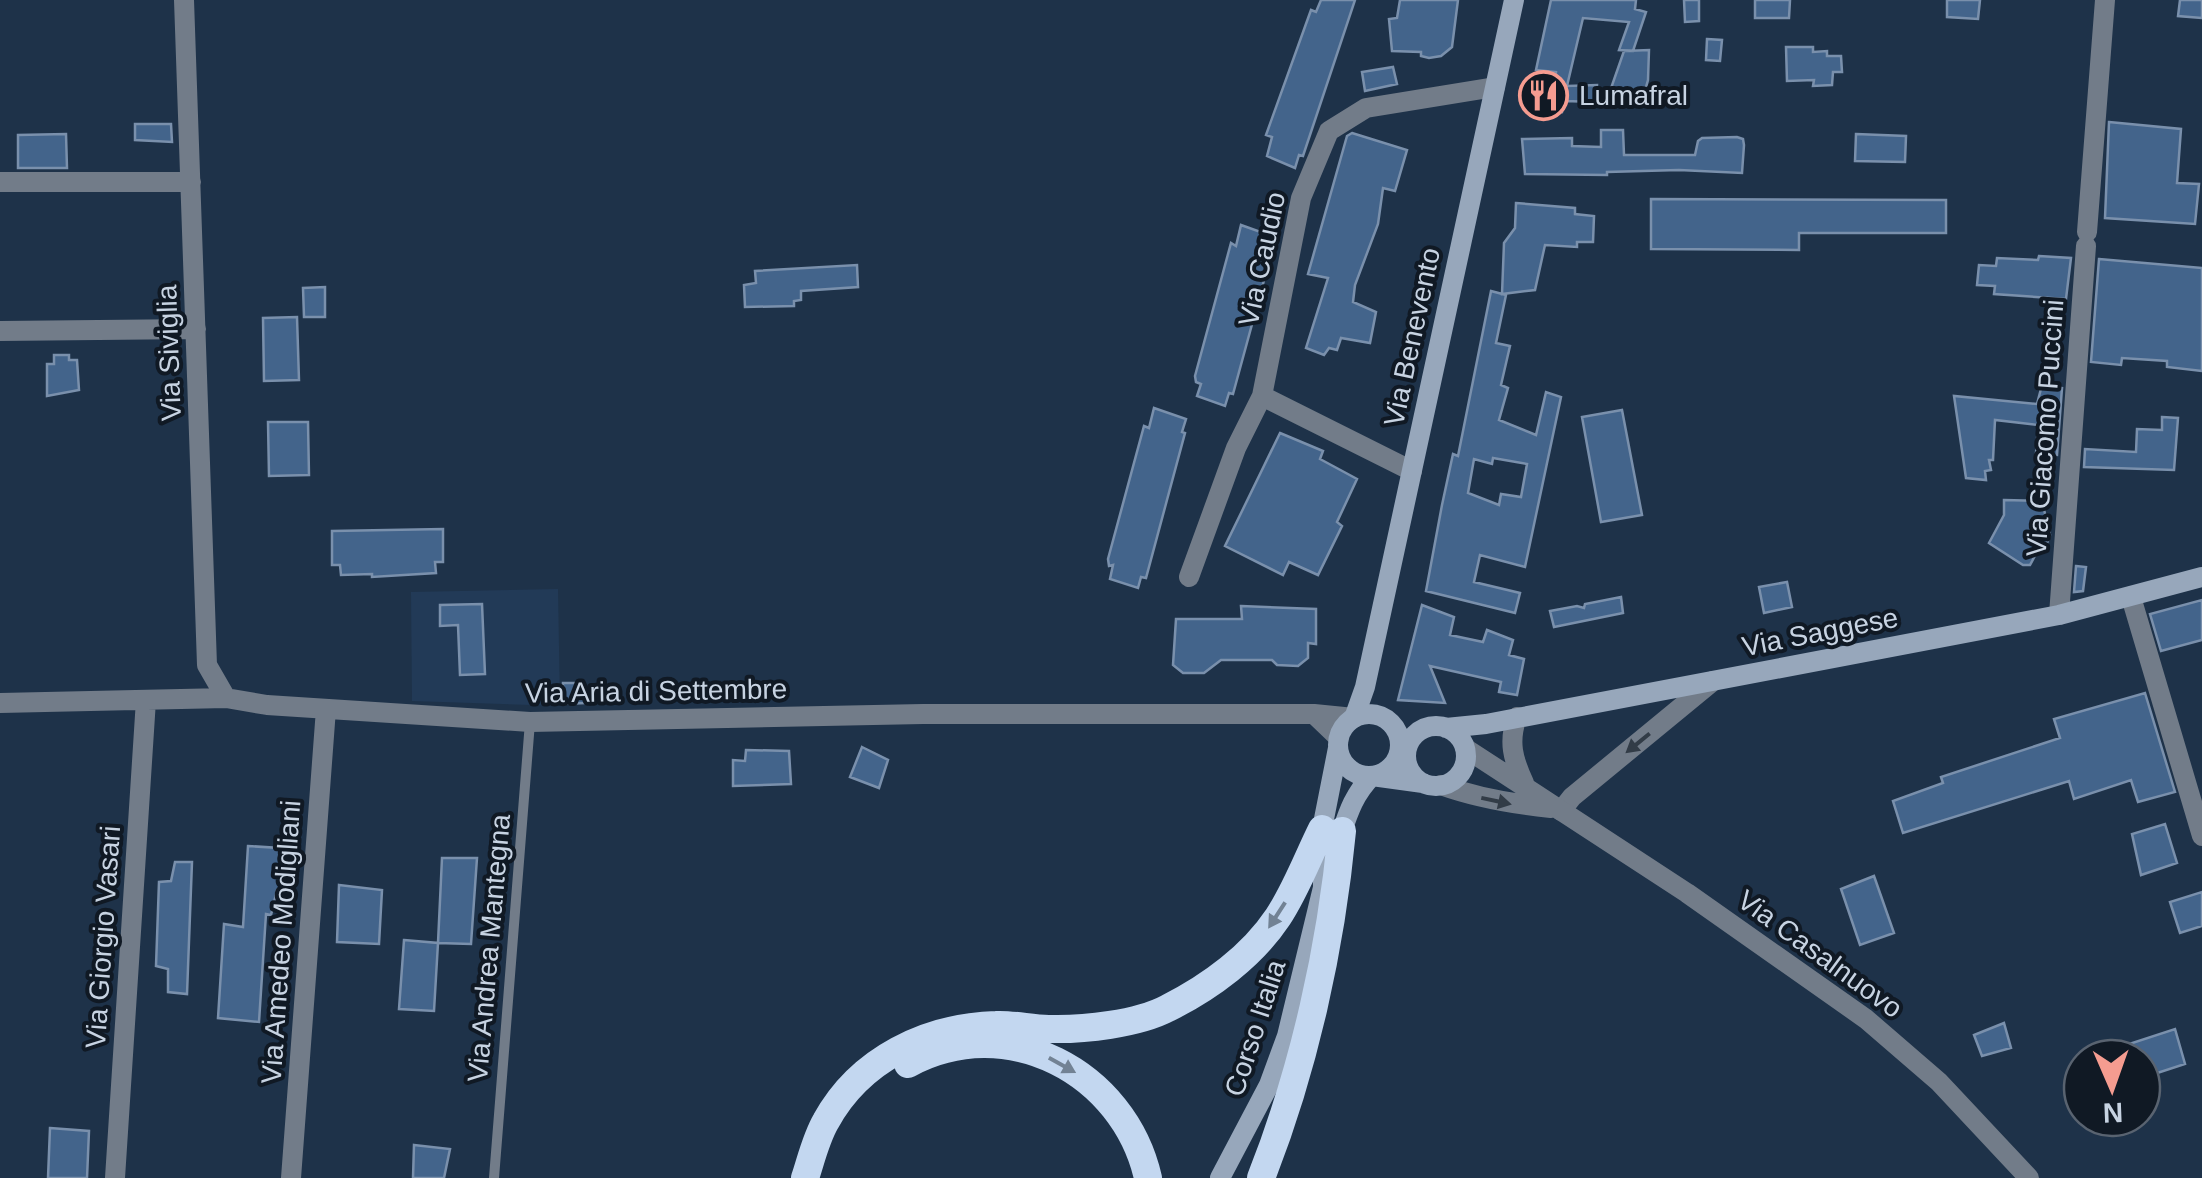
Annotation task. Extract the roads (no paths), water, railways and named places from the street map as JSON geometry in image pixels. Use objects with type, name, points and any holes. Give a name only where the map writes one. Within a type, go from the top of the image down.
[{"type":"highway","points":[[805,1178],[825,1122],[856,1080],[900,1048],[941,1030],[998,1024],[1050,1030],[1098,1027],[1164,1010],[1210,983],[1242,959],[1278,917],[1332,830]]},
{"type":"highway","points":[[1261,1178],[1303,1047],[1330,919],[1332,830]]},
{"type":"highway","points":[[824,1178],[842,1130],[878,1084],[913,1061],[948,1049],[984,1044],[1016,1047],[1054,1059],[1087,1079],[1110,1100],[1130,1128],[1148,1178]]},
{"type":"main road","name":"Via Benevento","points":[[1354,718],[1365,687],[1514,0]]},
{"type":"main road","name":"Via Saggese","points":[[1378,716],[1440,727],[1486,724],[2059,615],[2202,577]]},
{"type":"main road","points":[[1332,830],[1372,776],[1395,762],[1400,744],[1393,726],[1378,716],[1365,687]]},
{"type":"main road","points":[[1332,830],[1338,743],[1354,718],[1378,716]]},
{"type":"main road","points":[[1465,748],[1517,717]]},
{"type":"main road","points":[[1338,743],[1347,766],[1355,772],[1432,784],[1458,776],[1466,758],[1465,748],[1454,732],[1440,727],[1425,728],[1411,738],[1406,755],[1410,772],[1432,784]]},
{"type":"main road","name":"Corso Italia","points":[[1220,1178],[1252,1121],[1287,1036],[1323,887],[1332,830]]},
{"type":"street","name":"Via Siviglia","points":[[184,0],[207,665],[226,698]]},
{"type":"street","name":"Via Giacomo Puccini","points":[[2059,615],[2104,0]]},
{"type":"street","name":"Via Caudio","points":[[1189,577],[1236,448],[1262,396],[1301,198],[1329,131],[1366,108],[1495,87]]},
{"type":"street","points":[[0,182],[191,182]]},
{"type":"street","points":[[0,331],[196,329]]},
{"type":"street","points":[[1262,396],[1412,471]]},
{"type":"street","points":[[2131,597],[2202,836]]},
{"type":"street","points":[[1432,784],[1465,794],[1557,809],[1713,681]]},
{"type":"street","name":"Via Aria di Settembre","points":[[0,703],[226,698],[267,706],[530,722],[922,714],[1314,714],[1354,718]]},
{"type":"street","name":"Via Giorgio Vasari","points":[[116,1178],[146,700]]},
{"type":"street","name":"Via Amedeo Modigliani","points":[[291,1178],[326,709]]},
{"type":"street","points":[[1314,714],[1338,743]]},
{"type":"street","points":[[1517,717],[1510,735],[1524,785]]},
{"type":"street","name":"Via Casalnuovo","points":[[1465,748],[1767,947],[1866,1019],[1939,1082],[2029,1178]]},
{"type":"lane","name":"Via Andrea Mantegna","points":[[494,1178],[530,722]]},
{"type":"place","name":"Lumafral","points":[[1544,95]]}]
